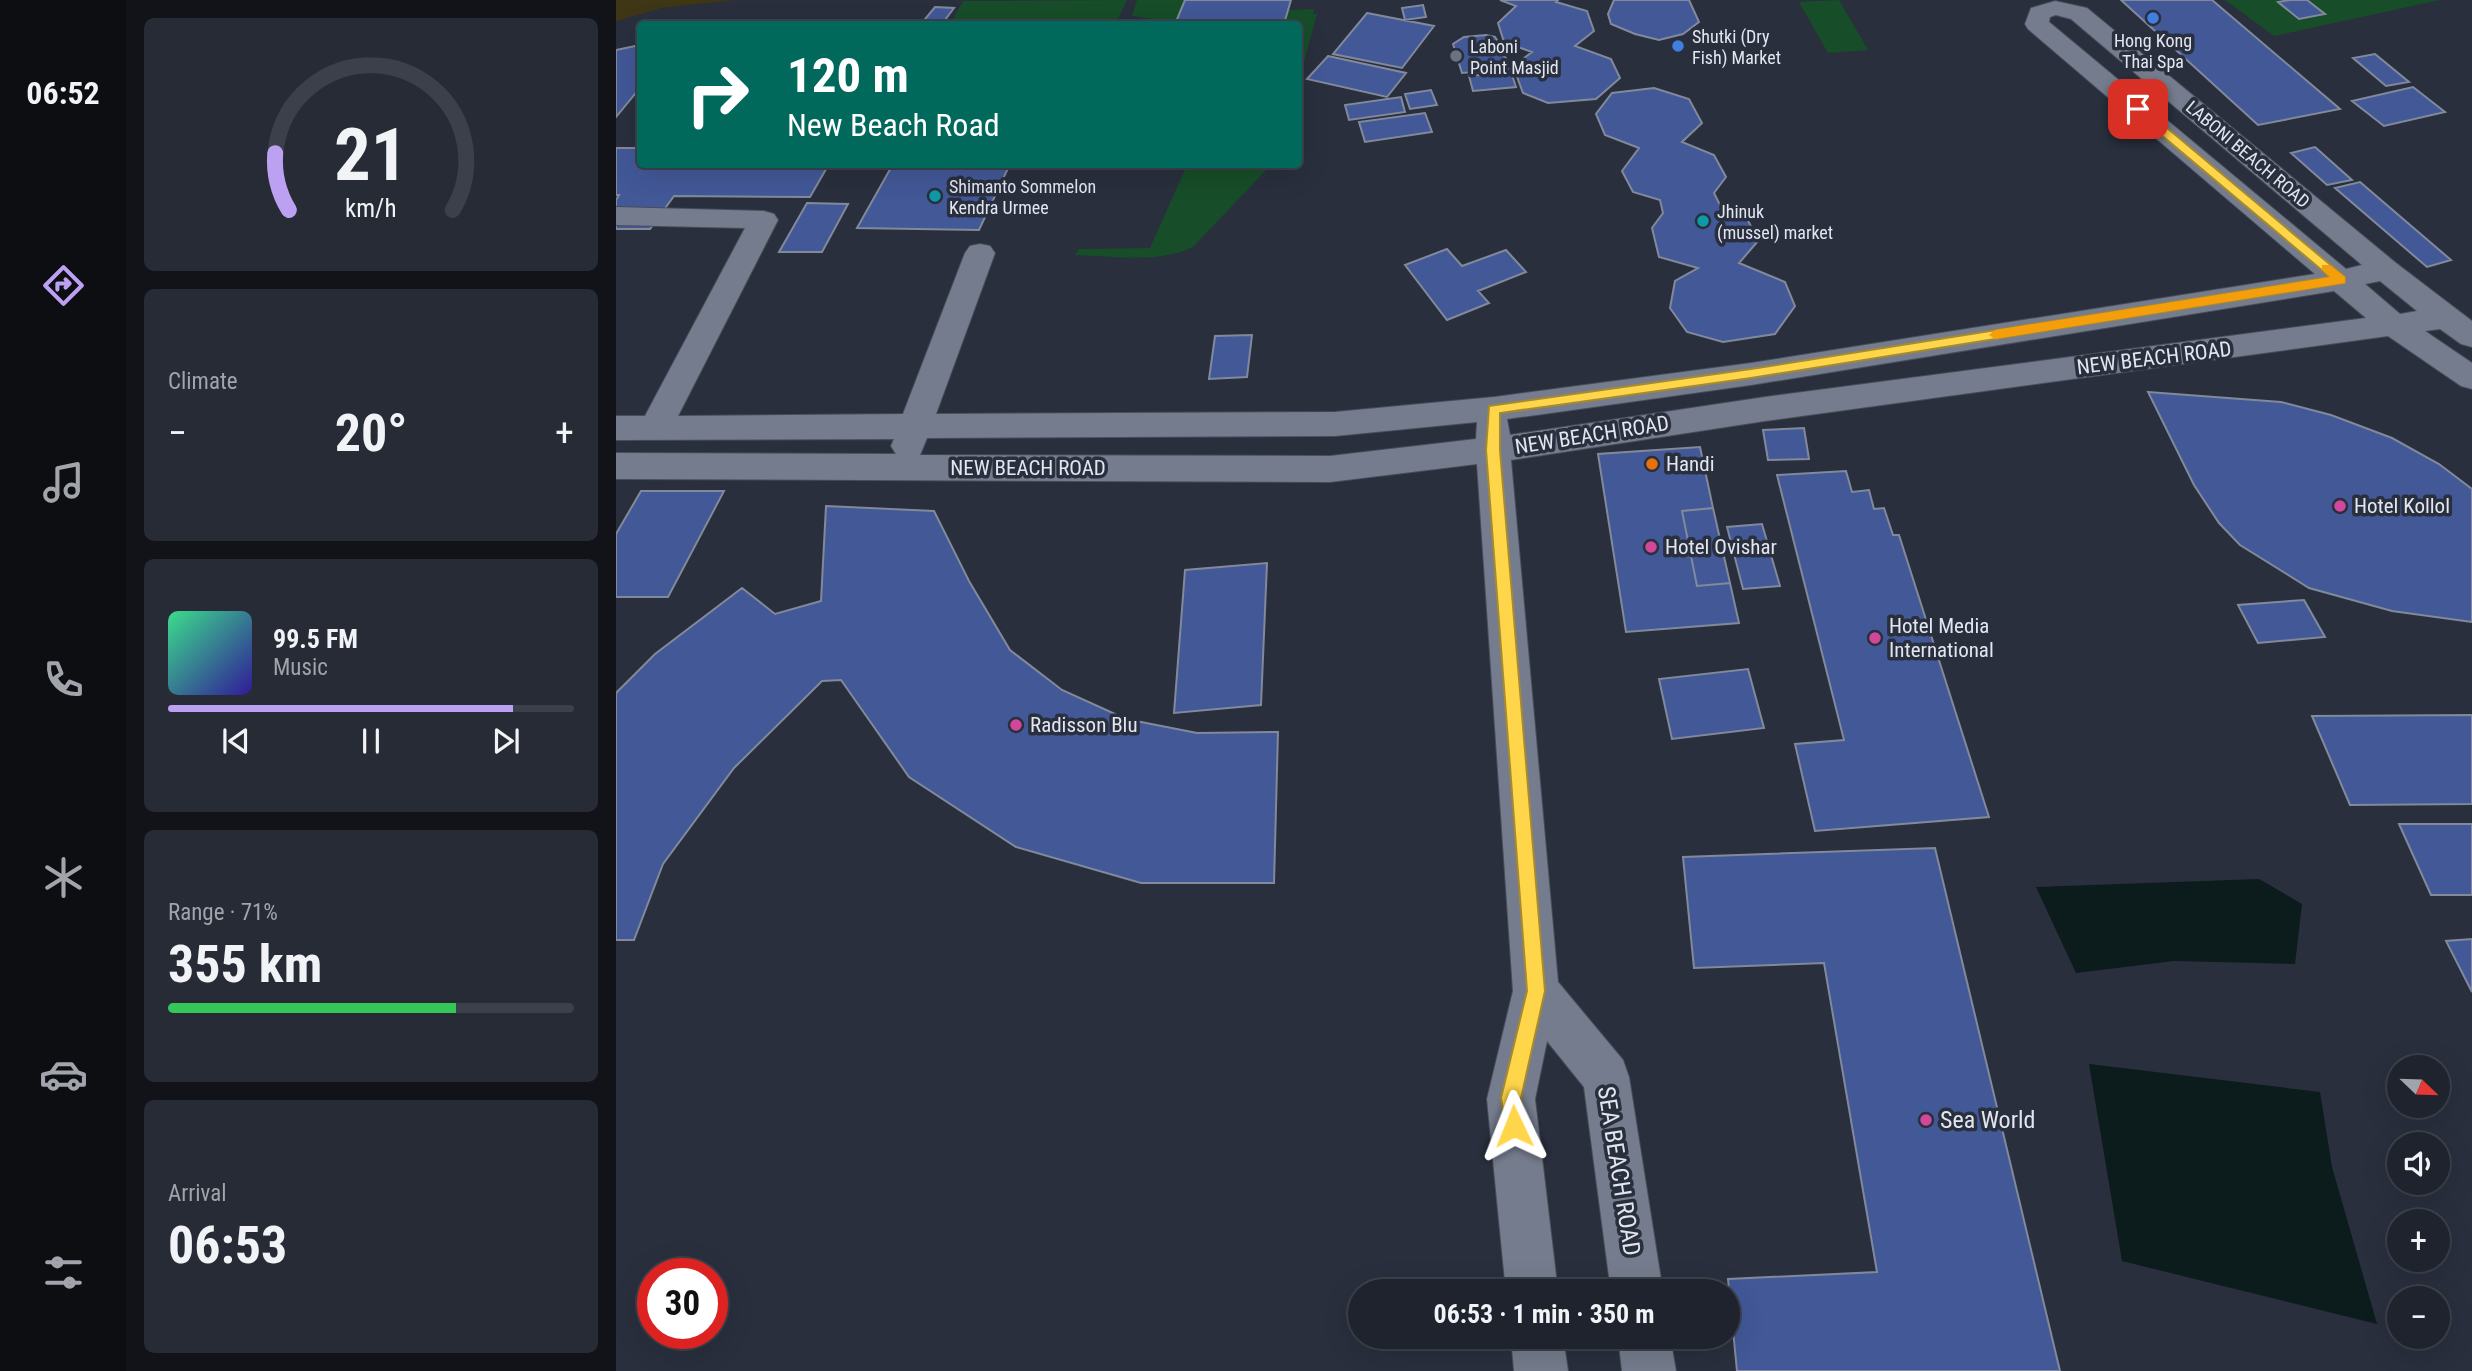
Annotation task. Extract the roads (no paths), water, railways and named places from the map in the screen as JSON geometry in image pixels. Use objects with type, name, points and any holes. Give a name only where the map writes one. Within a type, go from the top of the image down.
[{"type":"street","name":"LABONI BEACH ROAD","points":[[2472,335],[2445,318],[2386,270],[2079,13],[2055,8],[2039,13],[2037,24],[2395,327],[2472,378]]},
{"type":"street","points":[[616,216],[764,220],[735,270],[656,426]]},
{"type":"street","points":[[899,467],[918,425],[980,253]]},
{"type":"street","name":"NEW BEACH ROAD","points":[[616,428],[1335,424],[1494,409],[1751,373],[2340,280],[2386,270]]},
{"type":"street","name":"NEW BEACH ROAD","points":[[616,466],[1330,469],[1493,450],[1779,407],[2395,327],[2445,318]]},
{"type":"street","points":[[1494,409],[1493,450],[1536,991],[1511,1098],[1531,1279]]},
{"type":"street","name":"SEA BEACH ROAD","points":[[1536,991],[1606,1077],[1635,1279]]},
{"type":"street","points":[[1538,1349],[1541,1371]]},
{"type":"street","points":[[1646,1349],[1649,1371]]},
{"type":"place","name":"Hong Kong Thai Spa","points":[[2153,18]]},
{"type":"place","name":"Shutki (Dry Fish) Market","points":[[1678,46]]},
{"type":"place","name":"Laboni Point Masjid","points":[[1456,56]]},
{"type":"place","name":"Shimanto Sommelon Kendra Urmee","points":[[935,196]]},
{"type":"place","name":"Jhinuk (mussel) market","points":[[1703,221]]},
{"type":"place","name":"Handi","points":[[1652,464]]},
{"type":"place","name":"Hotel Kollol","points":[[2340,506]]},
{"type":"place","name":"Hotel Ovishar","points":[[1651,547]]},
{"type":"place","name":"Hotel Media International","points":[[1875,638]]},
{"type":"place","name":"Radisson Blu","points":[[1016,725]]},
{"type":"place","name":"Sea World","points":[[1926,1120]]}]
